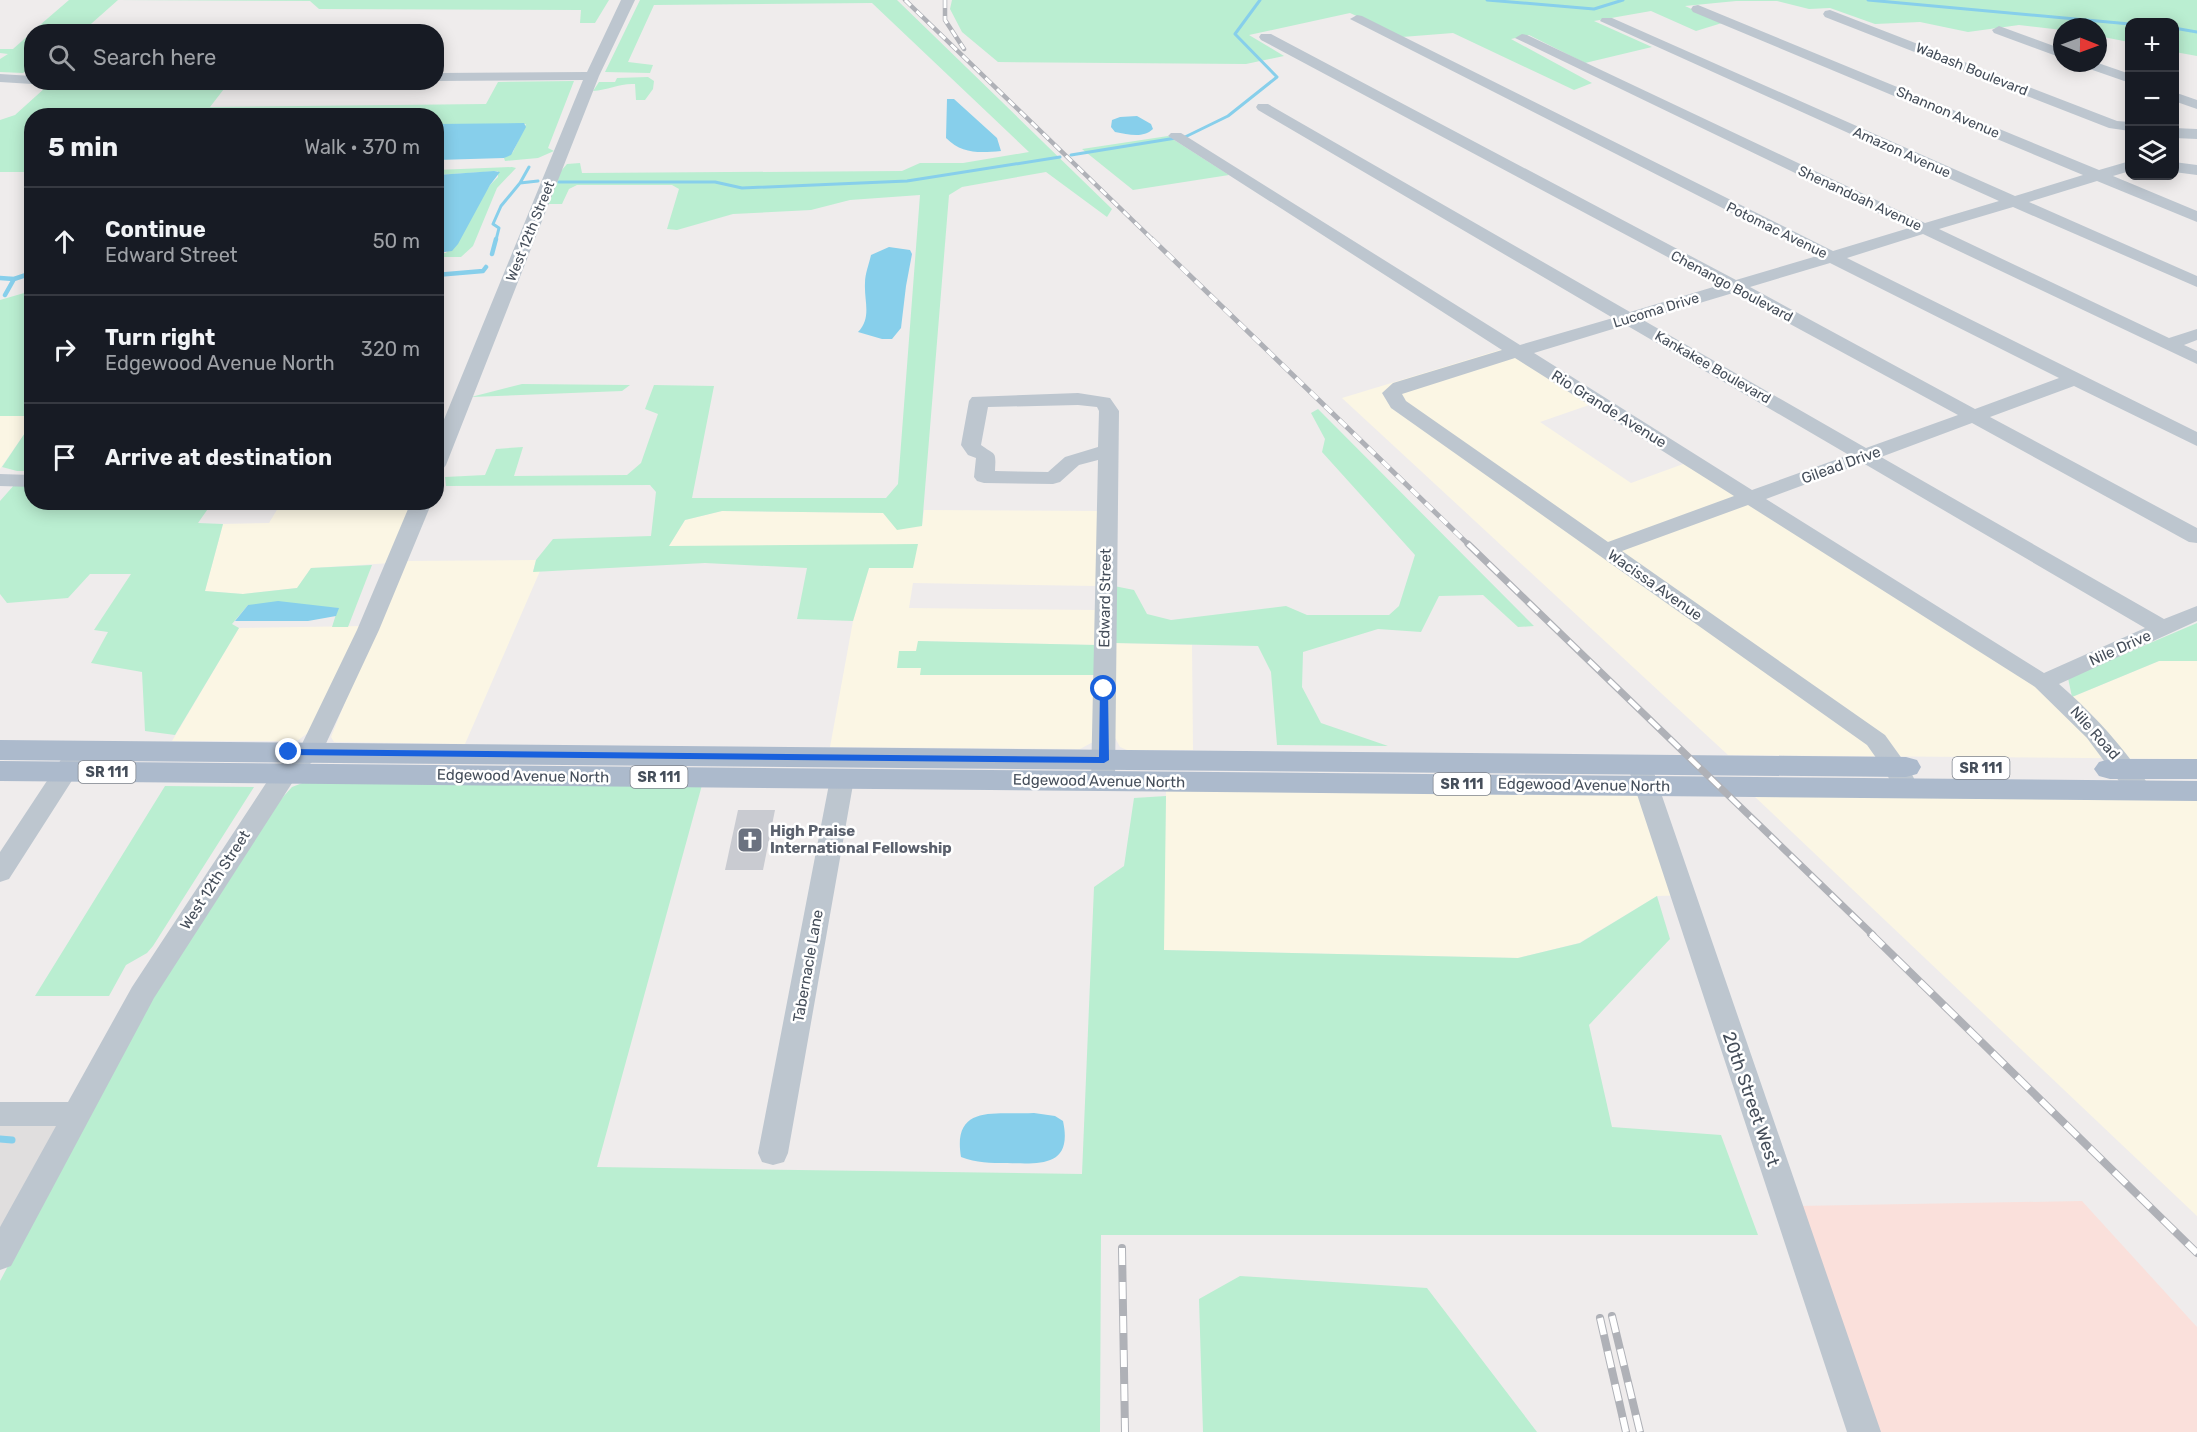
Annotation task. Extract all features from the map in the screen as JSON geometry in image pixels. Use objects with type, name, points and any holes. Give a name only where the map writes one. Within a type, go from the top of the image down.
[{"type":"main road","name":"Edgewood Avenue North","points":[[0,750],[72,761],[285,774],[700,767],[1103,770],[2133,780],[2197,790]]},
{"type":"main road","name":"Edgewood Avenue North","points":[[0,771],[72,761],[310,752],[700,767],[842,779],[1103,770]]},
{"type":"main road","name":"Edgewood Avenue North","points":[[2133,780],[2197,770]]},
{"type":"street","name":"West 12th Street","points":[[444,445],[592,76],[628,0]]},
{"type":"street","name":"Shannon Avenue","points":[[1698,9],[2197,217]]},
{"type":"street","name":"Wabash Boulevard","points":[[1830,14],[2125,145]]},
{"type":"street","name":"Potomac Avenue","points":[[1357,19],[2197,440]]},
{"type":"street","name":"Amazon Avenue","points":[[1607,21],[2197,282]]},
{"type":"street","points":[[1999,30],[2053,51]]},
{"type":"street","name":"Chenango Boulevard","points":[[1266,37],[1734,286],[2197,537]]},
{"type":"street","name":"Shenandoah Avenue","points":[[1522,38],[2197,358]]},
{"type":"street","points":[[2107,71],[2125,77]]},
{"type":"street","points":[[444,77],[592,76]]},
{"type":"street","points":[[0,78],[24,80]]},
{"type":"street","points":[[2179,98],[2197,105]]},
{"type":"street","name":"Kankakee Boulevard","points":[[1263,107],[2164,628]]},
{"type":"street","points":[[2179,133],[2197,134]]},
{"type":"street","name":"Rio Grande Avenue","points":[[1176,136],[2043,682]]},
{"type":"street","name":"Lucoma Drive","points":[[1392,393],[1400,387],[1832,257],[2097,174],[2125,146]]},
{"type":"street","points":[[2179,168],[2197,170]]},
{"type":"street","points":[[2168,344],[2197,334]]},
{"type":"street","name":"Gilead Drive","points":[[1606,550],[2075,379]]},
{"type":"street","name":"Wacissa Avenue","points":[[1392,393],[1398,404],[1876,740],[1901,778]]},
{"type":"street","name":"Edward Street","points":[[1103,770],[1108,411],[1103,402],[1078,399],[979,401],[971,445],[975,451],[986,455],[984,477],[1053,478],[1072,461],[1107,451]]},
{"type":"street","points":[[0,480],[24,481]]},
{"type":"street","name":"West 12th Street","points":[[0,1257],[162,960],[285,774],[310,752],[368,630],[419,510]]},
{"type":"street","name":"Nile Drive","points":[[2043,682],[2197,614]]},
{"type":"street","name":"Nile Road","points":[[2043,682],[2105,741],[2133,780]]},
{"type":"street","points":[[0,873],[72,761]]},
{"type":"street","name":"20th Street West","points":[[1642,775],[1864,1432]]},
{"type":"street","name":"Tabernacle Lane","points":[[772,1153],[842,779]]},
{"type":"street","points":[[0,1114],[76,1114]]},
{"type":"shaded area","points":[[1503,349],[1592,404],[1540,422],[1631,483],[1686,463],[2060,702],[2159,661],[2197,661],[2197,759],[1728,755],[1342,398]]},
{"type":"shaded area","points":[[0,416],[24,416],[24,434],[0,469]]},
{"type":"shaded area","points":[[277,510],[413,510],[391,563],[311,568],[297,588],[243,594],[205,591],[223,524],[269,523]]},
{"type":"shaded area","points":[[924,510],[1101,511],[1096,586],[913,583],[909,608],[1097,610],[1096,645],[918,641],[917,651],[897,668],[921,668],[921,675],[1095,675],[1093,742],[1080,749],[830,747],[853,621],[869,568],[913,568],[668,547],[685,520],[722,511],[883,513],[922,526]]},
{"type":"shaded area","points":[[536,560],[533,571],[540,571],[465,744],[334,742],[331,737],[363,657],[407,561]]},
{"type":"shaded area","points":[[363,626],[309,732],[297,741],[172,741],[239,628]]},
{"type":"shaded area","points":[[1115,643],[1192,645],[1193,750],[1127,750],[1120,747],[1111,730]]},
{"type":"shaded area","points":[[1166,791],[1659,794],[1693,895],[1657,896],[1579,943],[1518,958],[1163,950]]},
{"type":"shaded area","points":[[1753,795],[2197,799],[2197,1216]]},
{"type":"shaded area","points":[[0,1122],[63,1122],[0,1237]]},
{"type":"shaded area","points":[[2082,1201],[2197,1327],[2197,1432],[1875,1432],[1797,1206]]},
{"type":"green space","points":[[69,0],[118,0],[91,24],[41,24]]},
{"type":"green space","points":[[118,0],[609,0],[595,23],[580,23],[581,10],[319,9],[310,1]]},
{"type":"green space","points":[[640,0],[897,0],[1112,209],[1107,217],[1046,172],[962,187],[949,195],[922,526],[897,530],[883,513],[722,511],[685,520],[669,546],[918,544],[913,568],[869,568],[853,621],[797,619],[807,568],[705,563],[533,572],[536,560],[553,539],[651,536],[656,492],[650,485],[446,486],[445,477],[485,475],[496,449],[523,447],[514,476],[627,475],[641,463],[658,414],[645,409],[654,385],[714,386],[692,498],[886,498],[898,484],[920,195],[850,200],[811,210],[733,214],[677,230],[667,229],[679,189],[672,185],[577,185],[569,189],[562,204],[548,204],[561,171],[567,164],[580,163],[582,173],[902,171],[920,163],[963,163],[1029,152],[872,3],[654,5],[628,62],[653,65],[650,73],[605,72]]},
{"type":"green space","points":[[952,0],[2197,0],[2197,56],[2179,53],[2179,18],[2125,18],[2125,41],[2107,38],[2107,18],[2053,18],[2053,29],[2019,25],[1968,32],[1920,22],[1875,24],[1830,8],[1809,9],[1777,1],[1736,1],[1685,6],[1722,23],[1696,31],[1651,11],[1594,21],[1652,47],[1585,63],[1529,35],[1511,39],[1592,83],[1574,90],[1453,33],[1402,37],[1350,13],[1249,35],[1284,56],[1246,64],[998,62],[962,32],[950,9]]},
{"type":"green space","points":[[24,39],[24,72],[0,72],[0,59],[8,54],[0,53],[0,49],[13,49]]},
{"type":"green space","points":[[648,77],[654,81],[653,89],[645,100],[636,100],[635,84],[593,91],[599,82],[615,82],[617,78]]},
{"type":"green space","points":[[574,81],[548,148],[554,151],[538,158],[505,161],[504,158],[513,152],[526,124],[444,124],[444,108],[24,108],[24,172],[0,172],[0,120],[15,115],[43,90],[223,90],[210,107],[486,104],[498,82]]},
{"type":"green space","points":[[1168,136],[1229,175],[1133,190],[1082,149]]},
{"type":"green space","points":[[516,168],[497,188],[473,246],[461,257],[444,257],[444,253],[490,185],[498,177],[498,171],[444,175],[444,170]]},
{"type":"green space","points":[[24,293],[24,416],[0,416],[0,300]]},
{"type":"green space","points":[[522,384],[630,385],[622,391],[471,397]]},
{"type":"green space","points":[[1318,409],[1534,626],[1518,627],[1483,595],[1439,596],[1421,632],[1378,629],[1303,652],[1302,687],[1321,723],[1388,746],[1277,745],[1271,672],[1258,646],[1115,643],[1114,586],[1134,590],[1147,614],[1171,620],[1286,606],[1307,615],[1389,615],[1399,606],[1415,555],[1322,452],[1325,439],[1311,413]]},
{"type":"green space","points":[[24,434],[24,471],[2,467]]},
{"type":"green space","points":[[15,484],[24,485],[24,510],[207,510],[198,523],[223,524],[205,591],[243,594],[297,588],[311,568],[372,565],[348,627],[332,627],[338,608],[248,605],[232,624],[239,628],[175,735],[145,731],[142,672],[91,663],[108,632],[94,630],[131,574],[90,574],[68,598],[7,603],[0,594],[0,501]]},
{"type":"green space","points":[[2197,623],[2197,661],[2159,661],[2072,697],[2068,678]]},
{"type":"green space","points":[[918,641],[1096,645],[1095,675],[920,675],[921,668],[897,668],[899,651],[916,651]]},
{"type":"green space","points":[[305,782],[702,785],[597,1167],[1082,1174],[1094,887],[1124,866],[1134,798],[1166,796],[1164,950],[1518,958],[1580,943],[1657,896],[1670,939],[1589,1025],[1612,1127],[1721,1135],[1758,1235],[1101,1235],[1100,1432],[0,1432],[0,1281],[154,992],[264,818],[292,787]]},
{"type":"green space","points":[[165,786],[254,787],[153,946],[147,953],[126,965],[109,996],[35,996]]},
{"type":"green space","points":[[1240,1276],[1427,1288],[1537,1432],[1203,1432],[1199,1299]]},
{"type":"water","points":[[947,99],[954,99],[997,138],[1001,151],[965,150],[946,138]]},
{"type":"water","points":[[1137,116],[1151,124],[1153,129],[1144,134],[1135,135],[1115,132],[1111,127],[1112,120]]},
{"type":"water","points":[[524,123],[526,127],[511,155],[504,158],[444,160],[444,124]]},
{"type":"water","points":[[500,172],[490,185],[458,244],[452,251],[444,252],[444,175]]},
{"type":"water","points":[[889,247],[910,250],[912,254],[901,328],[892,339],[882,339],[858,332],[865,321],[865,280],[871,255]]},
{"type":"water","points":[[278,601],[339,608],[336,616],[308,621],[235,621],[248,605]]},
{"type":"water","points":[[1034,1113],[1055,1116],[1063,1121],[1065,1136],[1063,1147],[1051,1160],[1031,1163],[995,1163],[978,1162],[961,1157],[960,1140],[963,1128],[970,1120],[992,1114]]},
{"type":"building","name":"High Praise International Fellowship","points":[[738,810],[775,810],[763,870],[725,870]]},
{"type":"waterway","points":[[1185,137],[1228,116],[1277,77],[1235,34],[1260,0]]},
{"type":"waterway","points":[[1487,0],[1594,9],[1623,0]]},
{"type":"waterway","points":[[1868,0],[2125,24]]},
{"type":"waterway","points":[[2179,29],[2197,32]]},
{"type":"waterway","points":[[1071,155],[1176,138]]},
{"type":"waterway","points":[[559,182],[715,182],[742,188],[907,181],[1060,157]]},
{"type":"waterway","points":[[520,183],[529,167]]},
{"type":"waterway","points":[[520,183],[538,181]]},
{"type":"waterway","points":[[496,240],[499,228],[493,224],[501,206],[520,183]]},
{"type":"waterway","points":[[492,254],[496,239]]},
{"type":"waterway","points":[[444,274],[483,271],[486,267]]},
{"type":"waterway","points":[[14,279],[24,276]]},
{"type":"waterway","points":[[0,278],[14,279]]},
{"type":"waterway","points":[[5,295],[14,279]]},
{"type":"waterway","points":[[0,1139],[12,1140]]},
{"type":"railway","points":[[905,0],[1153,240]]},
{"type":"railway","points":[[945,0],[945,20],[964,49]]},
{"type":"railway","points":[[1152,239],[1470,546]]},
{"type":"railway","points":[[1468,544],[1873,935]]},
{"type":"railway","points":[[1871,934],[2197,1253]]},
{"type":"railway","points":[[1122,1248],[1125,1432]]},
{"type":"railway","points":[[1612,1316],[1640,1432]]},
{"type":"railway","points":[[1600,1318],[1626,1432]]},
{"type":"place","name":"High Praise International Fellowship","points":[[750,840]]},
{"type":"route","points":[[289,752],[1104,760],[1104,689]]}]
